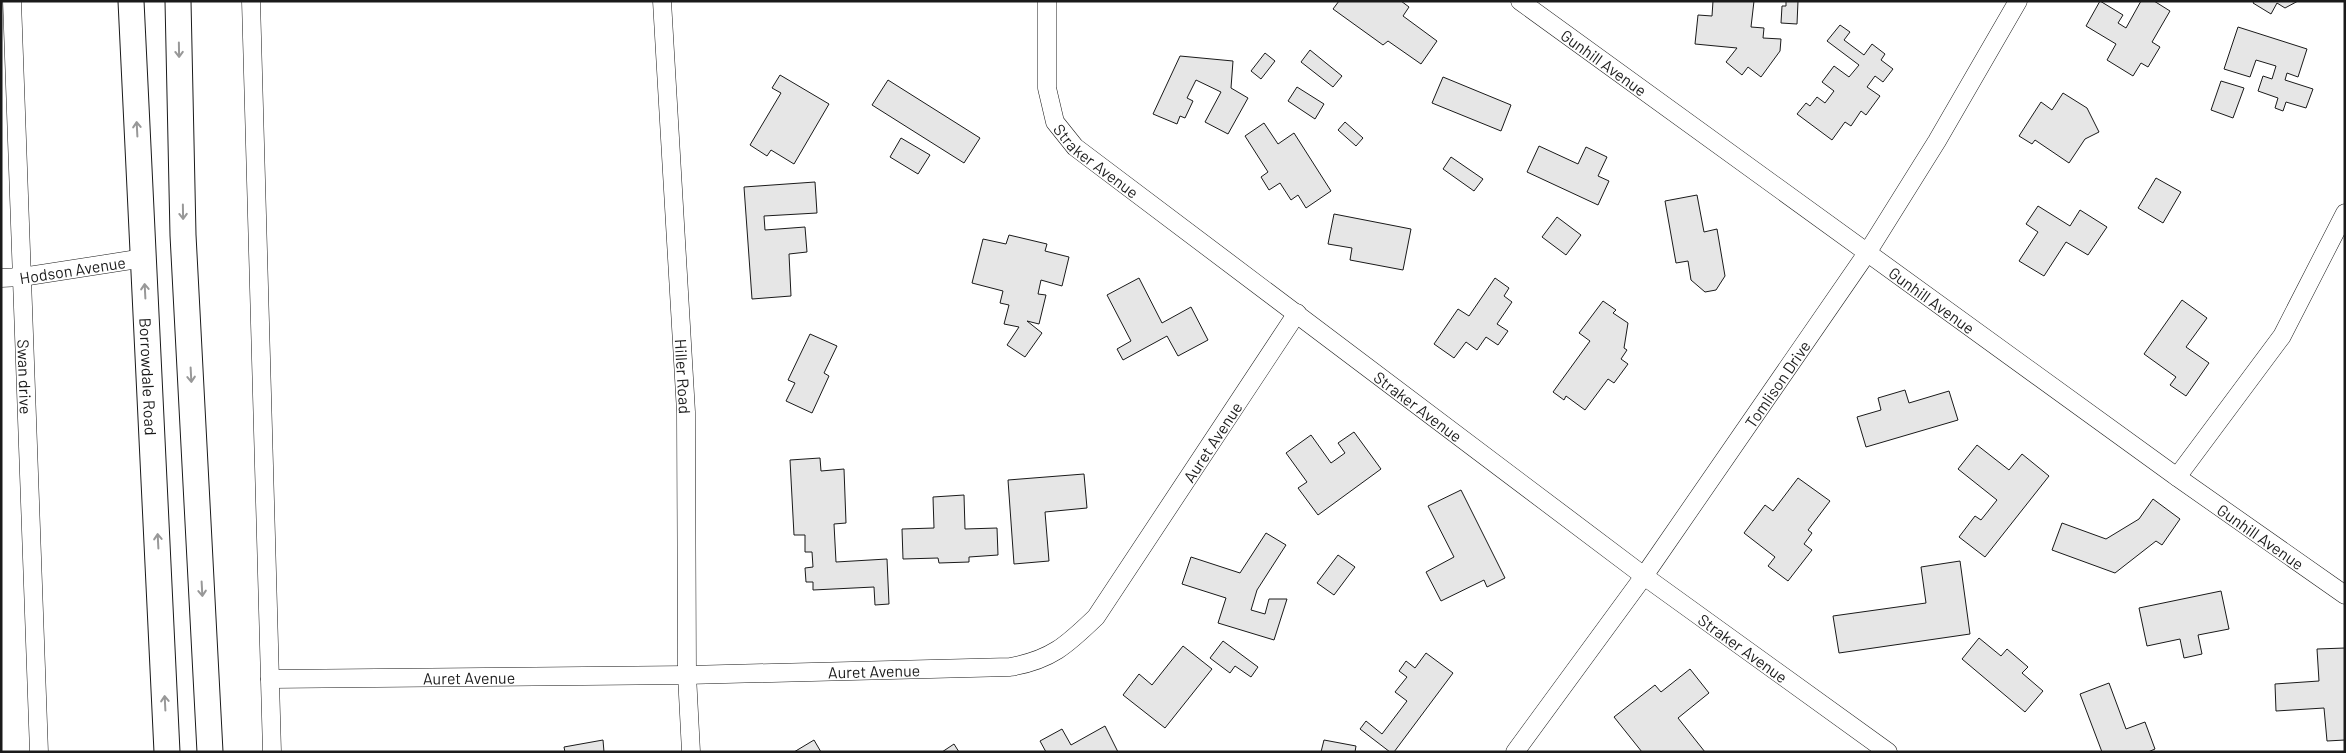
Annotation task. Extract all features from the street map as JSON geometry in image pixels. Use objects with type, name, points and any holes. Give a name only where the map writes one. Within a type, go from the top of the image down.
[{"type":"main road","name":"Borrowdale Road","points":[[132,1],[168,752]]},
{"type":"main road","points":[[178,1],[183,235],[210,752]]},
{"type":"street","name":"Swan drive","points":[[12,1],[39,752]]},
{"type":"street","points":[[251,1],[272,752]]},
{"type":"street","name":"Hiller Road","points":[[662,1],[686,412],[687,676],[691,752]]},
{"type":"street","name":"Straker Avenue","points":[[1046,1],[1047,88],[1055,122],[1075,147],[1644,576],[1888,752]]},
{"type":"street","name":"Gunhill Avenue","points":[[1520,1],[2177,477],[2345,595]]},
{"type":"street","name":"Tomlison Drive","points":[[1515,752],[1644,576],[1868,253],[1942,133],[2018,1]]},
{"type":"street","points":[[2177,477],[2282,336],[2345,213]]},
{"type":"street","name":"Hodson Avenue","points":[[1,278],[22,278],[144,258]]},
{"type":"street","name":"Auret Avenue","points":[[270,679],[687,676],[1010,667],[1034,663],[1066,646],[1096,617],[1297,313]]},
{"type":"building","points":[[1339,1],[1401,1],[1409,7],[1403,16],[1437,41],[1421,64],[1388,41],[1383,45],[1333,9]]},
{"type":"building","points":[[1713,1],[1754,1],[1751,27],[1764,28],[1763,38],[1781,39],[1780,51],[1761,77],[1748,67],[1742,75],[1726,62],[1737,48],[1695,44],[1698,15],[1712,16]]},
{"type":"building","points":[[1786,1],[1798,1],[1797,24],[1781,23],[1782,6],[1786,6]]},
{"type":"building","points":[[2100,1],[2123,15],[2118,23],[2126,28],[2141,1],[2154,1],[2170,11],[2152,42],[2160,47],[2148,67],[2141,63],[2133,76],[2107,60],[2116,44],[2086,26]]},
{"type":"building","points":[[2254,1],[2298,1],[2285,8],[2277,3],[2271,14],[2253,3]]},
{"type":"building","points":[[1840,25],[1850,32],[1844,40],[1864,55],[1872,44],[1885,54],[1881,60],[1893,69],[1883,82],[1875,76],[1867,87],[1880,96],[1866,115],[1861,111],[1851,126],[1845,122],[1832,140],[1797,114],[1806,103],[1810,106],[1817,97],[1825,103],[1834,91],[1822,82],[1834,66],[1849,77],[1859,65],[1827,41]]},
{"type":"building","points":[[2238,27],[2307,49],[2298,77],[2287,73],[2285,80],[2313,89],[2306,108],[2286,102],[2283,111],[2275,108],[2278,98],[2258,91],[2263,76],[2272,79],[2276,66],[2256,60],[2250,77],[2224,69]]},
{"type":"building","points":[[1310,50],[1342,76],[1333,87],[1301,62]]},
{"type":"building","points":[[1265,53],[1275,61],[1261,79],[1251,71]]},
{"type":"building","points":[[1180,56],[1233,61],[1231,88],[1248,98],[1228,134],[1205,122],[1221,92],[1196,80],[1187,98],[1193,101],[1185,118],[1180,116],[1177,124],[1153,114]]},
{"type":"building","points":[[780,75],[829,104],[794,164],[771,150],[767,156],[750,145],[781,93],[772,88]]},
{"type":"building","points":[[1443,77],[1511,105],[1501,131],[1432,103]]},
{"type":"building","points":[[888,80],[980,138],[964,163],[872,105]]},
{"type":"building","points":[[2221,81],[2244,88],[2233,118],[2211,110]]},
{"type":"building","points":[[1297,87],[1324,104],[1315,119],[1288,101]]},
{"type":"building","points":[[2063,93],[2087,108],[2099,132],[2085,139],[2069,163],[2035,140],[2032,144],[2019,136],[2041,102],[2052,110]]},
{"type":"building","points":[[1345,122],[1363,138],[1356,146],[1338,130]]},
{"type":"building","points":[[1264,123],[1278,144],[1294,133],[1331,191],[1306,208],[1298,195],[1291,200],[1280,183],[1269,190],[1261,177],[1268,172],[1245,136]]},
{"type":"building","points":[[901,138],[930,155],[918,174],[890,157]]},
{"type":"building","points":[[1539,146],[1578,164],[1586,147],[1607,157],[1598,176],[1609,181],[1598,205],[1527,172]]},
{"type":"building","points":[[1451,157],[1483,179],[1474,191],[1443,169]]},
{"type":"building","points":[[2156,178],[2181,192],[2163,223],[2138,208]]},
{"type":"building","points":[[815,182],[817,213],[764,216],[765,230],[805,227],[807,252],[789,254],[791,296],[752,299],[744,187]]},
{"type":"building","points":[[1697,195],[1704,232],[1717,229],[1725,276],[1716,290],[1705,292],[1691,280],[1688,261],[1676,263],[1665,201]]},
{"type":"building","points":[[2038,206],[2070,226],[2080,210],[2107,227],[2088,255],[2066,242],[2044,276],[2019,261],[2038,232],[2026,224]]},
{"type":"building","points":[[1334,214],[1411,229],[1403,270],[1350,260],[1352,248],[1328,244]]},
{"type":"building","points":[[1557,217],[1581,235],[1566,255],[1542,237]]},
{"type":"building","points":[[1009,235],[1047,244],[1045,251],[1069,257],[1062,286],[1041,280],[1038,294],[1046,295],[1039,324],[1027,321],[1042,333],[1025,357],[1007,345],[1019,327],[1004,324],[1009,305],[1000,303],[1003,291],[972,283],[983,239],[1006,244]]},
{"type":"building","points":[[1139,278],[1162,323],[1191,307],[1208,340],[1178,356],[1167,336],[1123,360],[1117,349],[1131,341],[1107,295]]},
{"type":"building","points":[[1495,278],[1509,288],[1504,296],[1512,302],[1497,324],[1508,331],[1498,345],[1486,337],[1477,350],[1466,342],[1454,358],[1434,344],[1458,309],[1469,316]]},
{"type":"building","points":[[2182,300],[2207,318],[2186,347],[2209,363],[2186,396],[2170,385],[2176,377],[2144,354]]},
{"type":"building","points":[[1603,301],[1616,310],[1613,313],[1628,323],[1624,348],[1627,350],[1621,359],[1628,364],[1614,383],[1608,379],[1585,410],[1566,396],[1564,400],[1553,392],[1590,341],[1579,333]]},
{"type":"building","points":[[810,334],[837,346],[824,373],[829,376],[812,413],[786,401],[795,383],[788,380]]},
{"type":"building","points":[[1905,390],[1909,403],[1949,391],[1958,420],[1866,447],[1857,417],[1881,410],[1878,398]]},
{"type":"building","points":[[1354,432],[1381,469],[1318,515],[1298,488],[1307,482],[1286,453],[1311,435],[1331,463],[1345,453],[1338,443]]},
{"type":"building","points":[[1977,445],[2009,470],[2022,454],[2049,476],[1985,557],[1959,537],[1975,516],[1981,520],[1997,500],[1958,469]]},
{"type":"building","points":[[820,458],[821,471],[844,469],[846,523],[834,524],[836,562],[887,559],[889,604],[875,605],[874,587],[813,590],[813,582],[806,582],[805,568],[813,567],[812,552],[805,552],[805,535],[794,535],[790,460]]},
{"type":"building","points":[[1084,474],[1087,508],[1045,512],[1049,561],[1014,564],[1008,480]]},
{"type":"building","points":[[1798,478],[1830,501],[1808,530],[1812,533],[1804,544],[1812,550],[1788,581],[1768,566],[1775,557],[1744,533],[1765,505],[1773,511]]},
{"type":"building","points":[[1461,490],[1505,578],[1487,587],[1484,580],[1441,601],[1426,572],[1454,557],[1428,506]]},
{"type":"building","points":[[964,495],[965,529],[997,528],[998,555],[969,557],[969,562],[939,563],[938,558],[903,559],[902,529],[934,528],[933,497]]},
{"type":"building","points":[[2153,499],[2180,519],[2162,545],[2156,541],[2115,573],[2052,550],[2062,523],[2106,539],[2139,519]]},
{"type":"building","points":[[1266,533],[1286,545],[1257,590],[1251,610],[1265,614],[1269,599],[1287,599],[1274,640],[1218,623],[1226,598],[1182,584],[1191,557],[1240,573]]},
{"type":"building","points":[[1338,555],[1355,567],[1334,595],[1317,583]]},
{"type":"building","points":[[1960,561],[1970,634],[1839,653],[1833,616],[1926,603],[1921,567]]},
{"type":"building","points":[[2221,591],[2229,629],[2198,635],[2202,654],[2184,658],[2180,639],[2147,646],[2139,608]]},
{"type":"building","points":[[1979,638],[2001,656],[2007,649],[2028,667],[2022,673],[2043,691],[2025,712],[1962,659]]},
{"type":"building","points":[[1223,641],[1258,667],[1251,677],[1235,666],[1230,673],[1210,658]]},
{"type":"building","points":[[1183,646],[1212,669],[1165,728],[1123,695],[1139,674],[1152,685]]},
{"type":"building","points":[[2345,648],[2345,740],[2327,741],[2324,708],[2276,711],[2275,684],[2319,681],[2317,649]]},
{"type":"building","points":[[1426,653],[1453,673],[1394,752],[1390,752],[1360,729],[1366,721],[1382,734],[1407,701],[1395,692],[1407,677],[1399,671],[1406,661],[1415,668]]},
{"type":"building","points":[[1690,669],[1709,693],[1678,718],[1705,752],[1642,752],[1614,717],[1655,685],[1661,692]]},
{"type":"building","points":[[2109,683],[2126,729],[2145,722],[2155,749],[2148,752],[2102,752],[2080,694]]},
{"type":"building","points":[[1105,726],[1118,752],[1046,752],[1040,741],[1062,729],[1071,745]]},
{"type":"building","points":[[603,740],[604,752],[565,752],[564,747]]},
{"type":"building","points":[[814,740],[821,752],[794,752]]},
{"type":"building","points":[[1324,740],[1356,746],[1355,752],[1321,752]]},
{"type":"building","points":[[954,744],[959,752],[942,752]]}]
